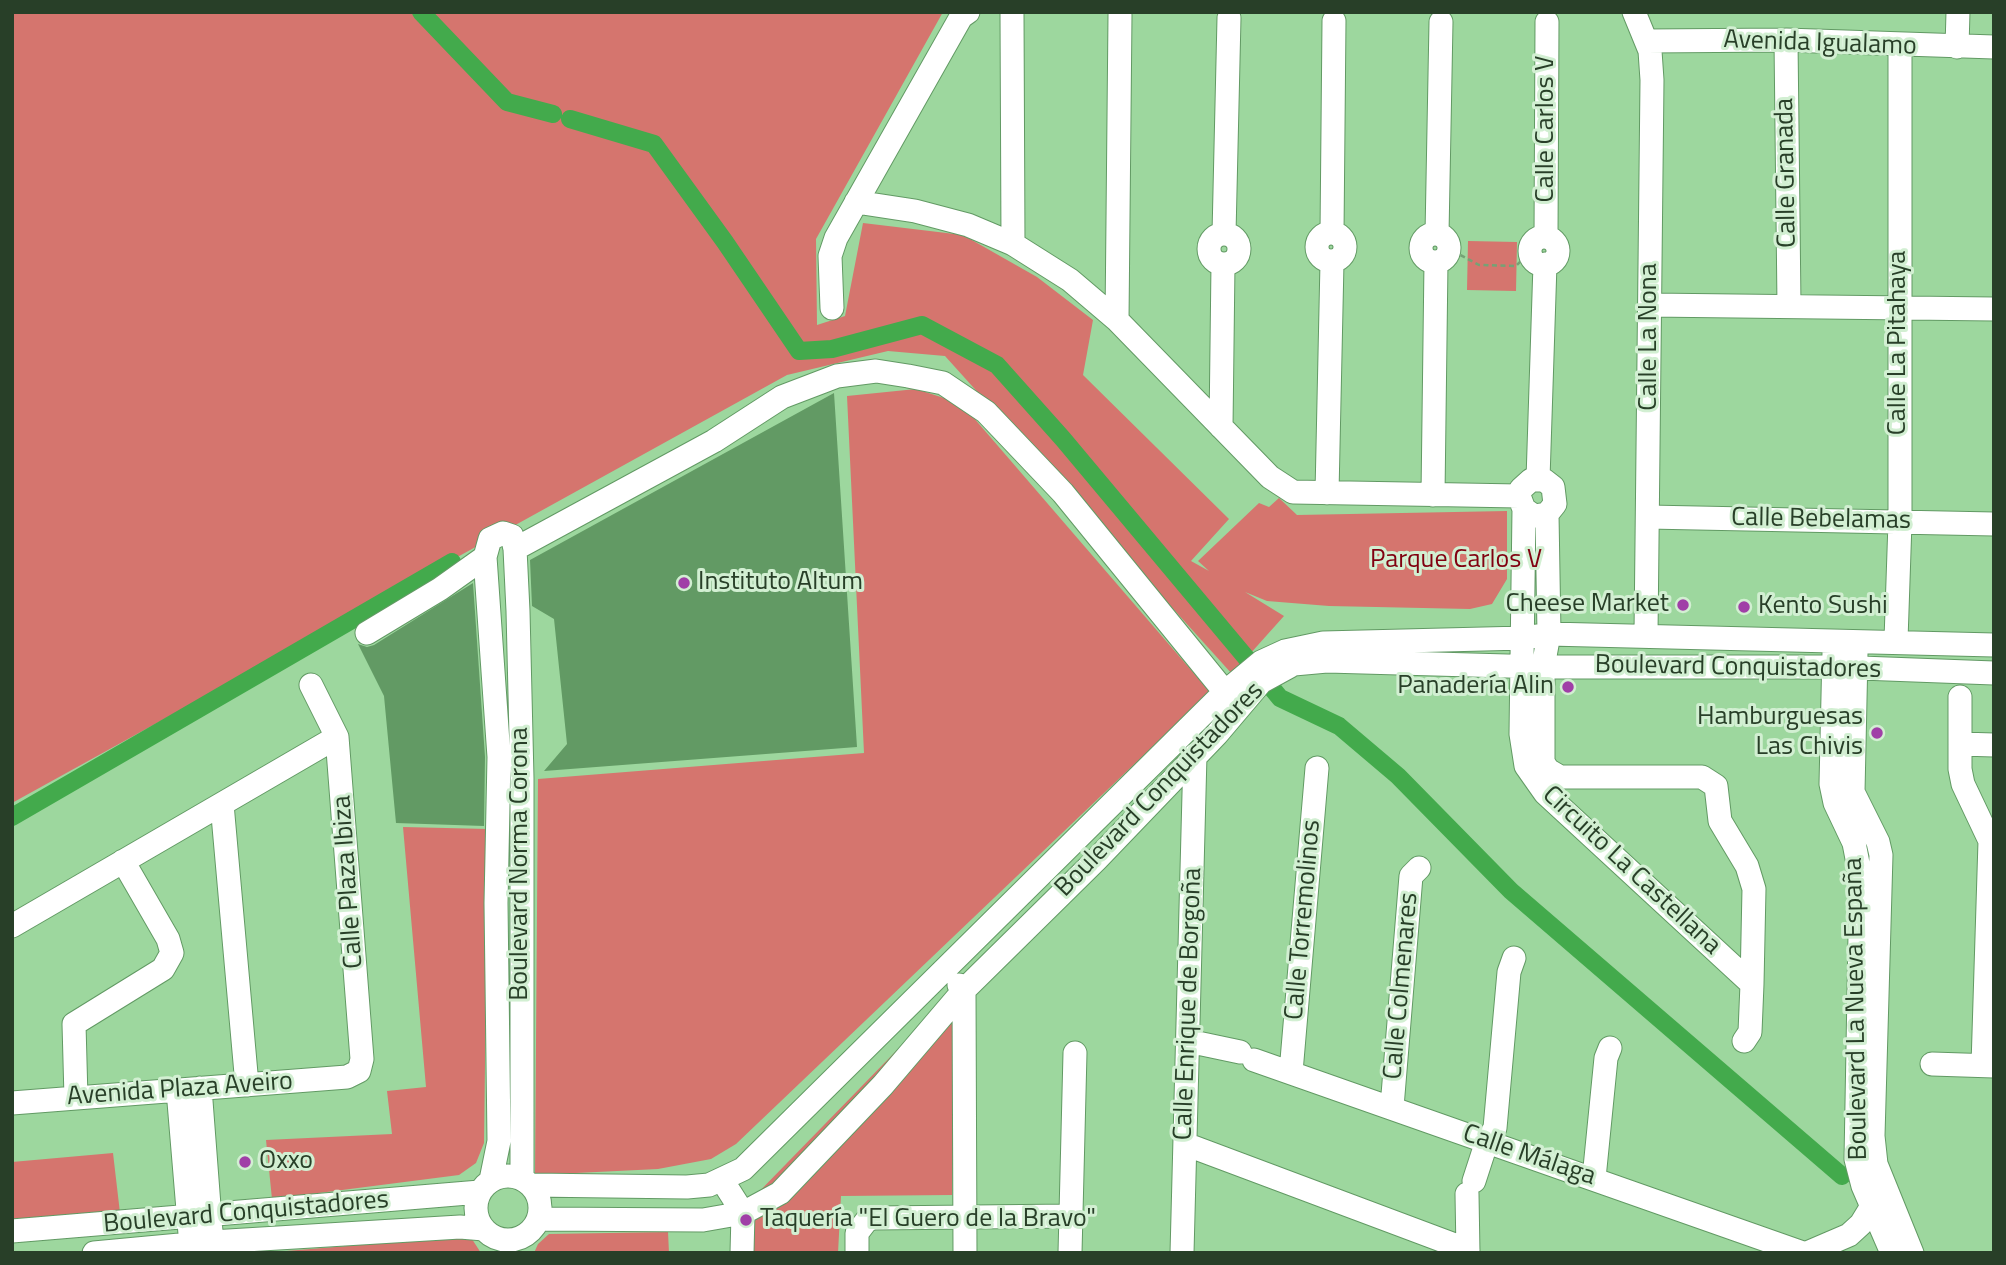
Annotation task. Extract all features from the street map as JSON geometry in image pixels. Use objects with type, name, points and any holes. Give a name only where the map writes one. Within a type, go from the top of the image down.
[{"type":"street","points":[[832,308],[830,256],[856,202],[961,17],[968,12]]},
{"type":"street","points":[[1012,12],[1013,244]]},
{"type":"street","name":"Calle La Nona","points":[[1634,12],[1650,51],[1652,80],[1646,634]]},
{"type":"street","points":[[1956,47],[1958,12]]},
{"type":"street","points":[[1117,320],[1120,13]]},
{"type":"street","points":[[1221,427],[1223,264],[1237,257],[1239,247],[1234,238],[1224,234],[1229,14]]},
{"type":"street","points":[[1327,494],[1332,261],[1322,259],[1316,248],[1319,238],[1332,233],[1334,15]]},
{"type":"street","name":"Calle Carlos V","points":[[1538,479],[1540,251],[1547,15]]},
{"type":"street","points":[[1433,495],[1440,248],[1440,16]]},
{"type":"street","name":"Avenida Igualamo","points":[[1646,41],[1786,40],[1900,46],[1994,47]]},
{"type":"street","name":"Calle Granada","points":[[1786,40],[1789,306]]},
{"type":"street","name":"Calle La Pitahaya","points":[[1896,640],[1900,522],[1900,46]]},
{"type":"street","points":[[856,202],[915,211],[968,225],[1013,244],[1070,280],[1117,320],[1281,487],[1293,492],[1433,495],[1522,502],[1534,516],[1547,514]]},
{"type":"street","points":[[1650,305],[1994,309]]},
{"type":"street","points":[[367,633],[440,589],[485,556],[486,546],[496,534],[509,533],[515,549],[714,441],[782,397],[837,376],[876,372],[943,383],[986,412],[1063,493],[1225,692]]},
{"type":"street","points":[[1538,479],[1549,483],[1556,492],[1555,504],[1547,514],[1549,634],[1533,666],[1524,638],[1522,502],[1525,484],[1538,479]]},
{"type":"street","name":"Calle Bebelamas","points":[[1648,517],[1994,524]]},
{"type":"street","name":"Boulevard Norma Corona","points":[[515,549],[510,757],[527,1182]]},
{"type":"street","name":"Boulevard Norma Corona","points":[[485,556],[510,757],[496,902],[499,1141],[486,1186]]},
{"type":"street","name":"Boulevard Conquistadores","points":[[527,1182],[687,1187],[722,1180],[743,1169],[1225,692],[1261,662],[1285,651],[1323,643],[1524,638],[1549,634],[1896,640],[1994,645]]},
{"type":"street","name":"Boulevard La Nueva España","points":[[1846,639],[1831,784],[1835,803],[1854,843],[1861,879],[1856,1159],[1881,1206],[1912,1253]]},
{"type":"street","name":"Boulevard Conquistadores","points":[[539,1219],[703,1220],[743,1213],[780,1194],[797,1179],[964,990],[1097,859],[1261,682],[1294,664],[1327,661],[1533,666],[1845,668],[1994,673]]},
{"type":"street","name":"Circuito La Castellana","points":[[1533,666],[1522,754],[1541,776],[1752,984]]},
{"type":"street","name":"Calle Plaza Ibiza","points":[[311,685],[337,737],[362,1059],[359,1072],[347,1077]]},
{"type":"street","points":[[1932,1064],[1988,1066],[1990,841],[1963,784],[1960,696]]},
{"type":"street","points":[[12,926],[337,737]]},
{"type":"street","points":[[1960,744],[1994,745]]},
{"type":"street","name":"Calle Enrique de Borgoña","points":[[1182,1253],[1195,755]]},
{"type":"street","name":"Calle Torremolinos","points":[[1291,1072],[1317,768]]},
{"type":"street","name":"Circuito La Castellana","points":[[1541,776],[1702,777],[1716,786],[1720,821],[1747,866],[1754,889],[1751,1032],[1744,1041]]},
{"type":"street","points":[[222,804],[247,1085]]},
{"type":"street","points":[[76,1098],[74,1024],[163,969],[172,953],[168,939],[123,861]]},
{"type":"street","name":"Calle Colmenares","points":[[1392,1107],[1412,876],[1419,868]]},
{"type":"street","points":[[1185,1144],[1468,1252],[1470,1187],[1495,1128],[1509,972],[1514,958]]},
{"type":"street","points":[[946,968],[964,990],[965,1253]]},
{"type":"street","name":"Calle Málaga","points":[[1188,1041],[1247,1056],[1392,1107],[1486,1144],[1594,1178],[1805,1253],[1850,1235],[1881,1206]]},
{"type":"street","points":[[1594,1178],[1606,1058],[1610,1048]]},
{"type":"street","points":[[1070,1253],[1075,1052]]},
{"type":"street","name":"Avenida Plaza Aveiro","points":[[12,1103],[347,1077]]},
{"type":"street","points":[[189,1089],[202,1248]]},
{"type":"street","points":[[506,1175],[527,1182],[540,1201],[539,1219],[535,1227],[522,1245],[511,1240],[489,1239],[476,1211],[486,1186],[506,1175]]},
{"type":"street","points":[[722,1180],[743,1213],[742,1253]]},
{"type":"street","name":"Boulevard Conquistadores","points":[[12,1231],[199,1218],[486,1186]]},
{"type":"street","name":"Boulevard La Nueva España","points":[[1881,1206],[1892,1253]]},
{"type":"street","points":[[857,1243],[867,1220],[874,1218],[1071,1216]]},
{"type":"street","name":"Boulevard Conquistadores","points":[[94,1253],[202,1248],[460,1227],[489,1239]]},
{"type":"path","points":[[1440,248],[1479,265],[1516,266],[1540,251]]},
{"type":"green space","name":"Parque Carlos V","points":[[12,12],[943,12],[816,239],[817,325],[845,316],[863,223],[963,235],[1037,277],[1093,320],[1083,375],[1229,519],[1191,561],[1209,571],[1198,561],[1259,503],[1269,507],[1279,498],[1297,515],[1507,511],[1507,579],[1492,604],[1470,609],[1329,606],[1267,601],[1245,592],[1284,616],[1232,674],[945,356],[888,351],[787,375],[12,803]]},
{"type":"green space","points":[[1468,241],[1517,242],[1516,291],[1467,290]]},
{"type":"green space","points":[[916,389],[947,399],[973,417],[1210,692],[736,1144],[711,1159],[658,1169],[535,1175],[538,779],[864,753],[847,396]]},
{"type":"green space","points":[[403,827],[488,829],[484,1143],[476,1163],[459,1175],[272,1199],[266,1140],[392,1134],[387,1091],[426,1087]]},
{"type":"green space","points":[[932,1014],[955,1016],[952,1195],[841,1196],[838,1253],[747,1253],[750,1201]]},
{"type":"green space","points":[[113,1153],[120,1213],[12,1220],[12,1162]]},
{"type":"green space","points":[[668,1232],[669,1253],[534,1253],[538,1244],[549,1234]]},
{"type":"green space","points":[[470,1236],[481,1253],[286,1253],[286,1251]]},
{"type":"building","name":"Instituto Altum","points":[[834,393],[857,747],[544,771],[567,744],[554,619],[532,606],[530,560]]},
{"type":"building","points":[[473,583],[485,757],[484,826],[396,823],[384,696],[358,644],[367,647],[374,645]]},
{"type":"waterway","points":[[421,12],[507,102],[553,114]]},
{"type":"waterway","points":[[570,119],[654,144],[799,351],[832,349],[922,325],[997,365],[1063,439],[1248,660]]},
{"type":"waterway","points":[[12,817],[452,562]]},
{"type":"waterway","points":[[1271,687],[1280,698],[1339,726],[1398,776],[1511,891],[1842,1176]]},
{"type":"place","name":"Instituto Altum","points":[[684,583]]},
{"type":"place","name":"Cheese Market","points":[[1683,605]]},
{"type":"place","name":"Kento Sushi","points":[[1744,607]]},
{"type":"place","name":"Panadería Alin","points":[[1568,687]]},
{"type":"place","name":"Hamburguesas Las Chivis","points":[[1877,733]]},
{"type":"place","name":"Oxxo","points":[[245,1162]]},
{"type":"place","name":"Taquería \"El Guero de la Bravo\"","points":[[746,1220]]}]
